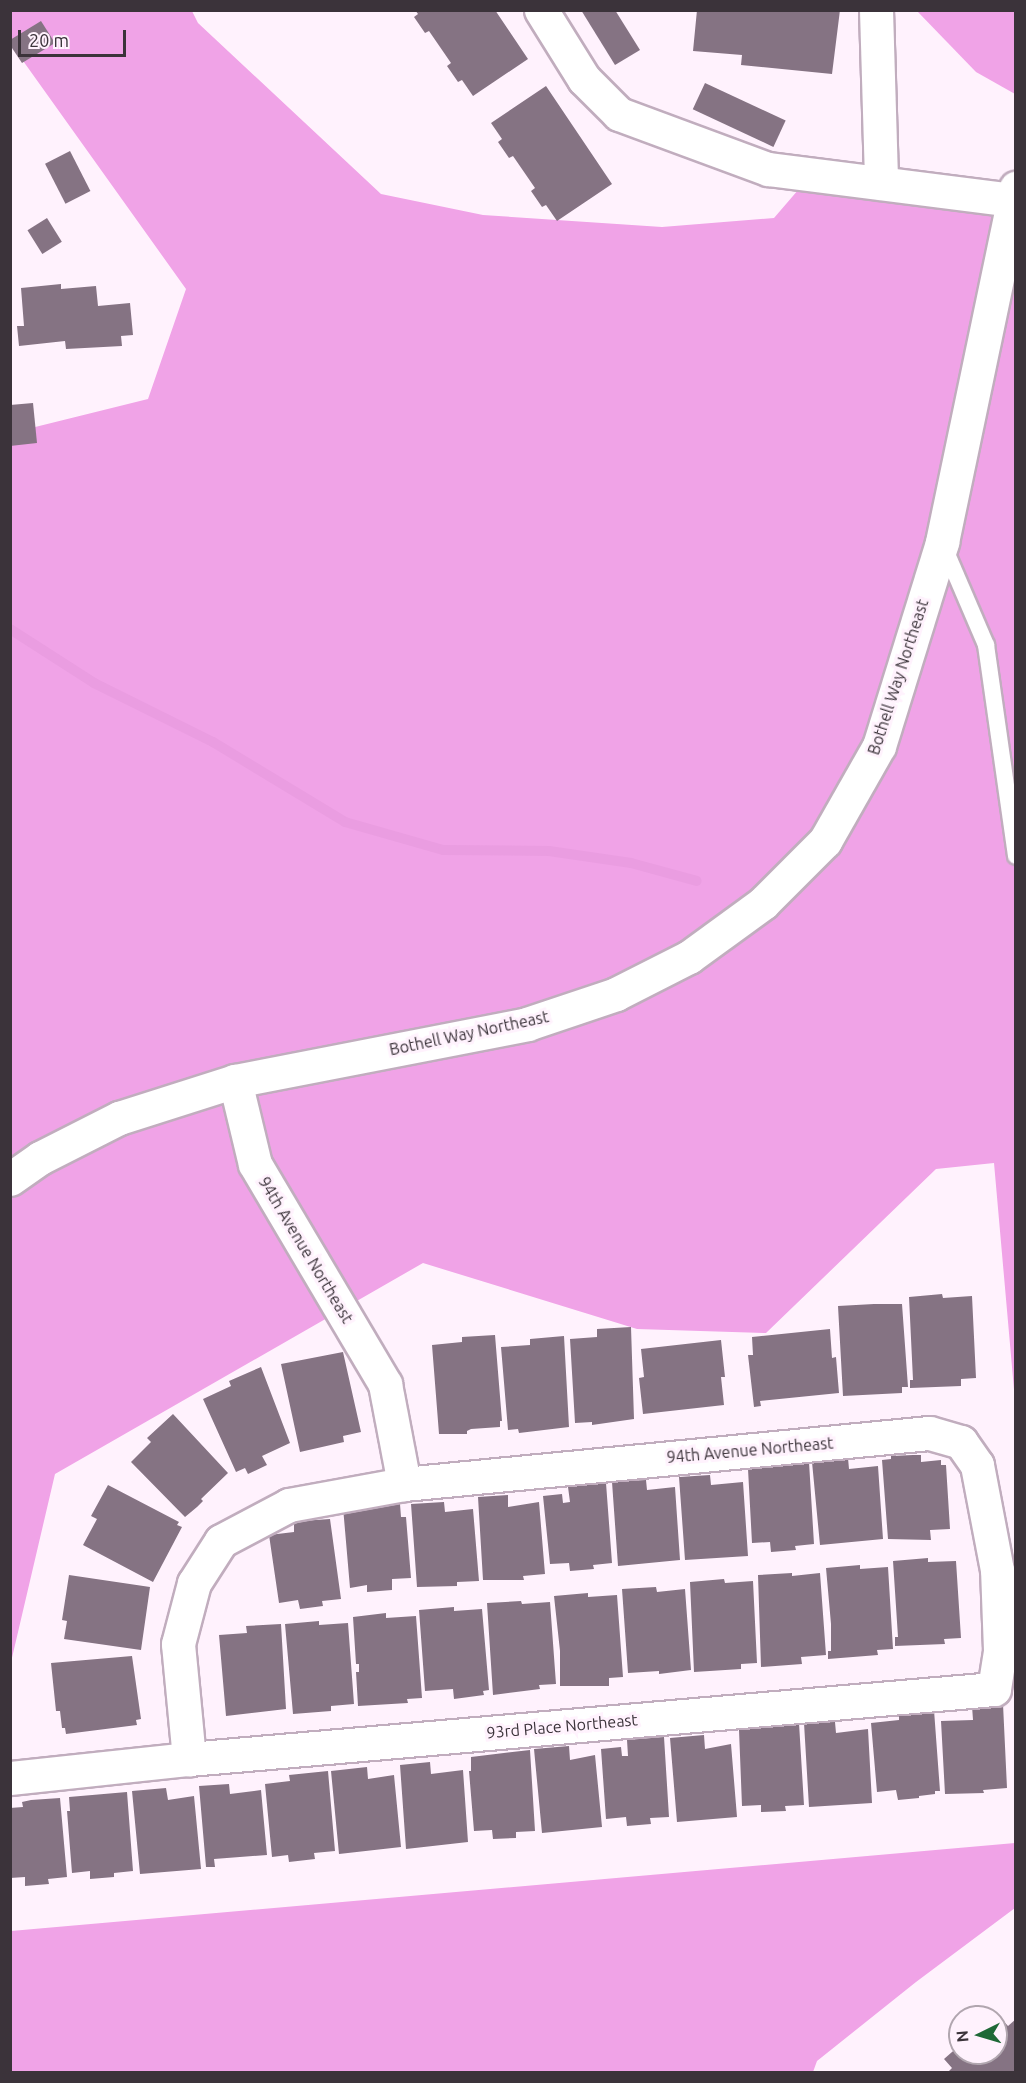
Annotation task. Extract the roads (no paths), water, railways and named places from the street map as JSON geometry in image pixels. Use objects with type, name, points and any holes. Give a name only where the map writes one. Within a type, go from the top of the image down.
[{"type":"street","points":[[541,10],[584,79],[619,114],[768,169],[881,183],[1014,194]]},
{"type":"street","points":[[876,10],[881,183]]},
{"type":"street","name":"Bothell Way Northeast","points":[[10,1179],[40,1158],[119,1118],[235,1081],[527,1024],[616,994],[689,957],[763,903],[825,841],[879,746],[942,542],[1014,194]]},
{"type":"street","name":"94th Avenue Northeast","points":[[235,1081],[255,1164],[385,1384],[404,1484]]},
{"type":"street","name":"94th Avenue Northeast","points":[[189,1759],[178,1644],[194,1583],[221,1541],[289,1505],[404,1484],[929,1433],[961,1442],[977,1465],[997,1570]]},
{"type":"street","name":"93rd Place Northeast","points":[[10,1778],[189,1759],[994,1689],[1000,1650],[997,1570]]},
{"type":"lane","points":[[942,542],[986,645],[1016,856]]},
{"type":"waterway","points":[[10,629],[94,683],[213,742],[345,822],[443,850],[549,851],[631,863],[697,881]]}]
